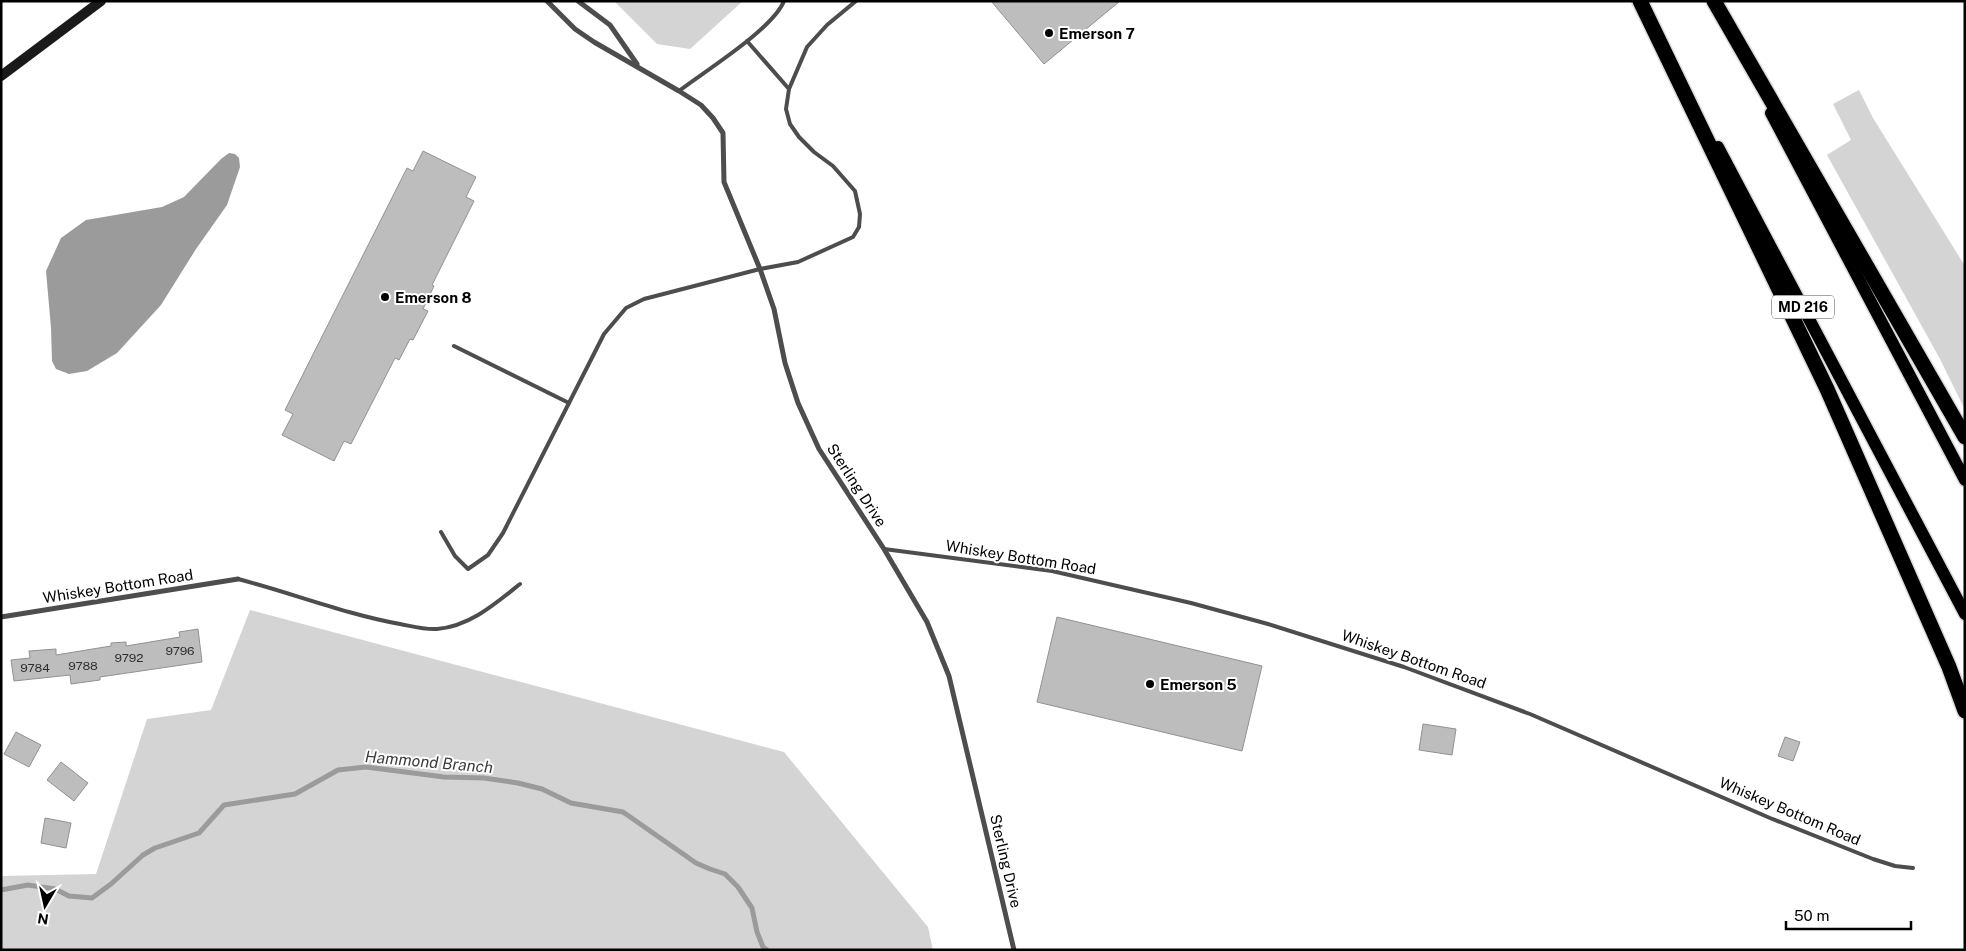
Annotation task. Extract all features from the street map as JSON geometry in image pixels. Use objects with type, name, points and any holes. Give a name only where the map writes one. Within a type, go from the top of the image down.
[{"type":"highway","points":[[1640,1],[1827,389],[1950,667],[1965,711]]},
{"type":"highway","points":[[1713,1],[1965,437]]},
{"type":"main road","name":"MD 216","points":[[1640,1],[1965,614]]},
{"type":"main road","points":[[1713,1],[1965,480]]},
{"type":"street","points":[[1,76],[101,1]]},
{"type":"street","name":"Sterling Drive","points":[[547,1],[575,29],[594,42],[701,105],[723,133],[724,182],[760,269],[774,309],[785,363],[798,403],[819,448],[884,549],[927,622],[949,676],[1014,950]]},
{"type":"street","name":"Sterling Drive","points":[[578,1],[610,25],[638,67]]},
{"type":"street","name":"Whiskey Bottom Road","points":[[1,617],[238,579]]},
{"type":"lane","points":[[679,91],[747,41],[780,11],[784,1]]},
{"type":"lane","points":[[441,532],[455,556],[468,569],[488,555],[503,533],[604,334],[626,308],[644,298],[760,269],[798,262],[852,237],[858,226],[860,214],[855,191],[833,166],[814,152],[799,137],[790,124],[786,109],[789,89],[807,46],[827,25],[856,1]]},
{"type":"lane","points":[[747,41],[789,89]]},
{"type":"lane","points":[[454,346],[569,403]]},
{"type":"lane","name":"Whiskey Bottom Road","points":[[884,549],[1052,571],[1191,603],[1268,624],[1404,666],[1530,714],[1778,821],[1873,859],[1895,866],[1913,868]]},
{"type":"lane","points":[[238,579],[370,618],[437,629],[456,625],[483,614],[520,584]]},
{"type":"shaded area","points":[[614,1],[743,1],[690,49],[657,44]]},
{"type":"shaded area","points":[[1859,90],[1873,118],[1965,266],[1965,410],[1940,359],[1827,155],[1851,140],[1833,104]]},
{"type":"shaded area","points":[[229,153],[235,154],[239,158],[240,167],[227,205],[196,249],[161,305],[117,353],[87,371],[69,374],[56,369],[52,361],[46,271],[61,238],[86,220],[162,207],[184,197]]},
{"type":"shaded area","points":[[250,610],[784,752],[928,927],[933,950],[1,950],[1,876],[96,874],[147,719],[211,710]]},
{"type":"building","name":"Emerson 7","points":[[991,1],[1120,1],[1044,64]]},
{"type":"building","name":"Emerson 8","points":[[423,151],[476,177],[466,197],[474,201],[432,285],[434,286],[423,309],[428,311],[413,340],[410,339],[399,360],[395,358],[351,444],[344,441],[334,461],[282,435],[293,414],[285,410],[407,168],[413,171]]},
{"type":"building","name":"Emerson 5","points":[[1057,617],[1262,666],[1242,751],[1037,702]]},
{"type":"building","points":[[198,629],[202,662],[100,677],[100,680],[71,684],[70,675],[14,681],[11,660],[30,658],[29,651],[56,649],[56,655],[111,646],[111,643],[126,642],[126,646],[180,637],[179,632]]},
{"type":"building","points":[[1423,724],[1456,729],[1452,755],[1419,750]]},
{"type":"building","points":[[16,732],[41,745],[29,767],[4,754]]},
{"type":"building","points":[[1785,737],[1800,742],[1793,761],[1778,756]]},
{"type":"building","points":[[61,762],[88,783],[74,801],[47,780]]},
{"type":"building","points":[[45,818],[71,823],[66,848],[41,843]]},
{"type":"waterway","name":"Hammond Branch","points":[[1,890],[28,885],[55,889],[69,896],[92,898],[111,884],[143,855],[155,848],[199,833],[224,805],[295,794],[338,770],[366,767],[444,777],[484,778],[518,783],[542,789],[571,803],[623,812],[696,863],[725,874],[738,887],[752,908],[757,932],[763,947],[767,950]]},
{"type":"place","name":"Emerson 7","points":[[1049,33]]},
{"type":"place","name":"Emerson 8","points":[[385,297]]},
{"type":"place","name":"Emerson 5","points":[[1150,684]]}]
